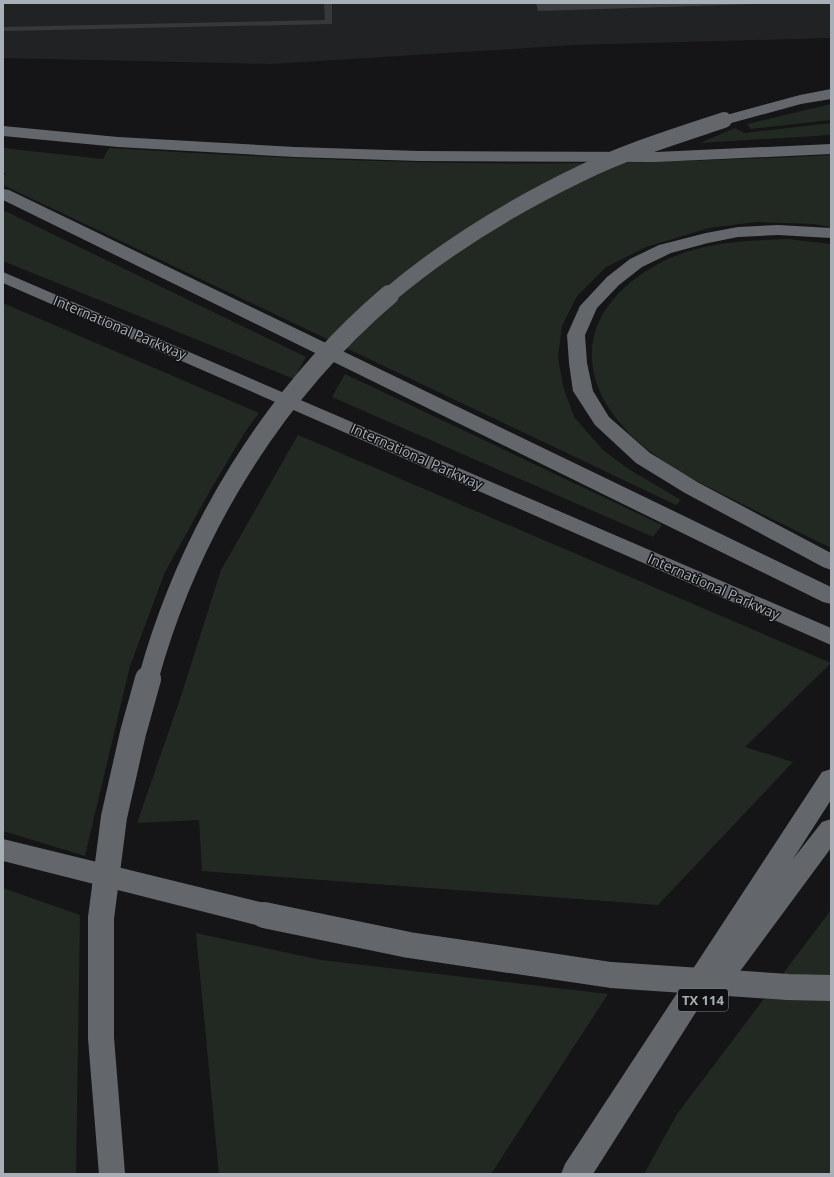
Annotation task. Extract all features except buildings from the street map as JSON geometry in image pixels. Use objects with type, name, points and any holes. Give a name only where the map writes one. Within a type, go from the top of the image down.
[{"type":"highway","points":[[112,1174],[100,1038],[101,918],[114,817],[133,734],[154,657],[178,589],[207,528],[248,457],[301,385],[339,342],[372,310],[447,251],[512,209],[583,172],[656,142],[724,120],[800,100],[831,94]]},
{"type":"highway","points":[[3,131],[118,142],[294,152],[418,156],[656,157],[831,149]]},
{"type":"highway","points":[[3,194],[831,596]]},
{"type":"highway","points":[[831,233],[778,230],[738,232],[706,238],[665,249],[636,263],[613,281],[589,306],[576,335],[578,364],[584,392],[602,421],[644,458],[692,488],[831,562]]},
{"type":"highway","name":"International Parkway","points":[[3,277],[831,637]]},
{"type":"highway","points":[[577,1174],[831,779]]},
{"type":"highway","name":"TX 114","points":[[577,1174],[738,951],[831,829]]},
{"type":"highway","points":[[3,850],[264,915],[409,945],[611,975],[788,987],[831,988]]},
{"type":"lane","points":[[3,29],[329,22],[328,3]]},
{"type":"shaded area","points":[[3,3],[831,3],[831,38],[574,45],[271,64],[3,58]]},
{"type":"shaded area","points":[[831,104],[831,120],[751,129],[747,124]]},
{"type":"shaded area","points":[[831,123],[831,135],[700,143],[735,128],[744,133]]},
{"type":"shaded area","points":[[3,148],[103,159],[109,148],[333,160],[513,163],[650,162],[831,155],[831,227],[814,224],[756,222],[709,228],[646,247],[606,267],[577,296],[562,326],[558,357],[563,386],[574,417],[603,450],[630,470],[681,500],[676,505],[3,185],[3,175],[6,174],[3,172]]},
{"type":"shaded area","points":[[3,210],[306,357],[294,379],[3,261]]},
{"type":"shaded area","points":[[788,239],[831,244],[831,548],[694,480],[645,448],[611,412],[597,385],[592,359],[594,335],[605,311],[622,290],[645,272],[675,256],[688,251],[745,241]]},
{"type":"shaded area","points":[[3,303],[259,413],[245,432],[211,489],[165,572],[130,666],[85,856],[3,831]]},
{"type":"shaded area","points":[[345,374],[662,525],[653,537],[332,397]]},
{"type":"shaded area","points":[[298,435],[831,663],[745,747],[793,762],[658,905],[202,871],[199,820],[137,823],[180,699],[221,570]]},
{"type":"shaded area","points":[[3,888],[80,915],[76,1174],[3,1174]]},
{"type":"shaded area","points":[[831,910],[831,1174],[644,1174],[677,1114]]},
{"type":"shaded area","points":[[196,933],[321,960],[608,994],[491,1174],[219,1174]]}]
